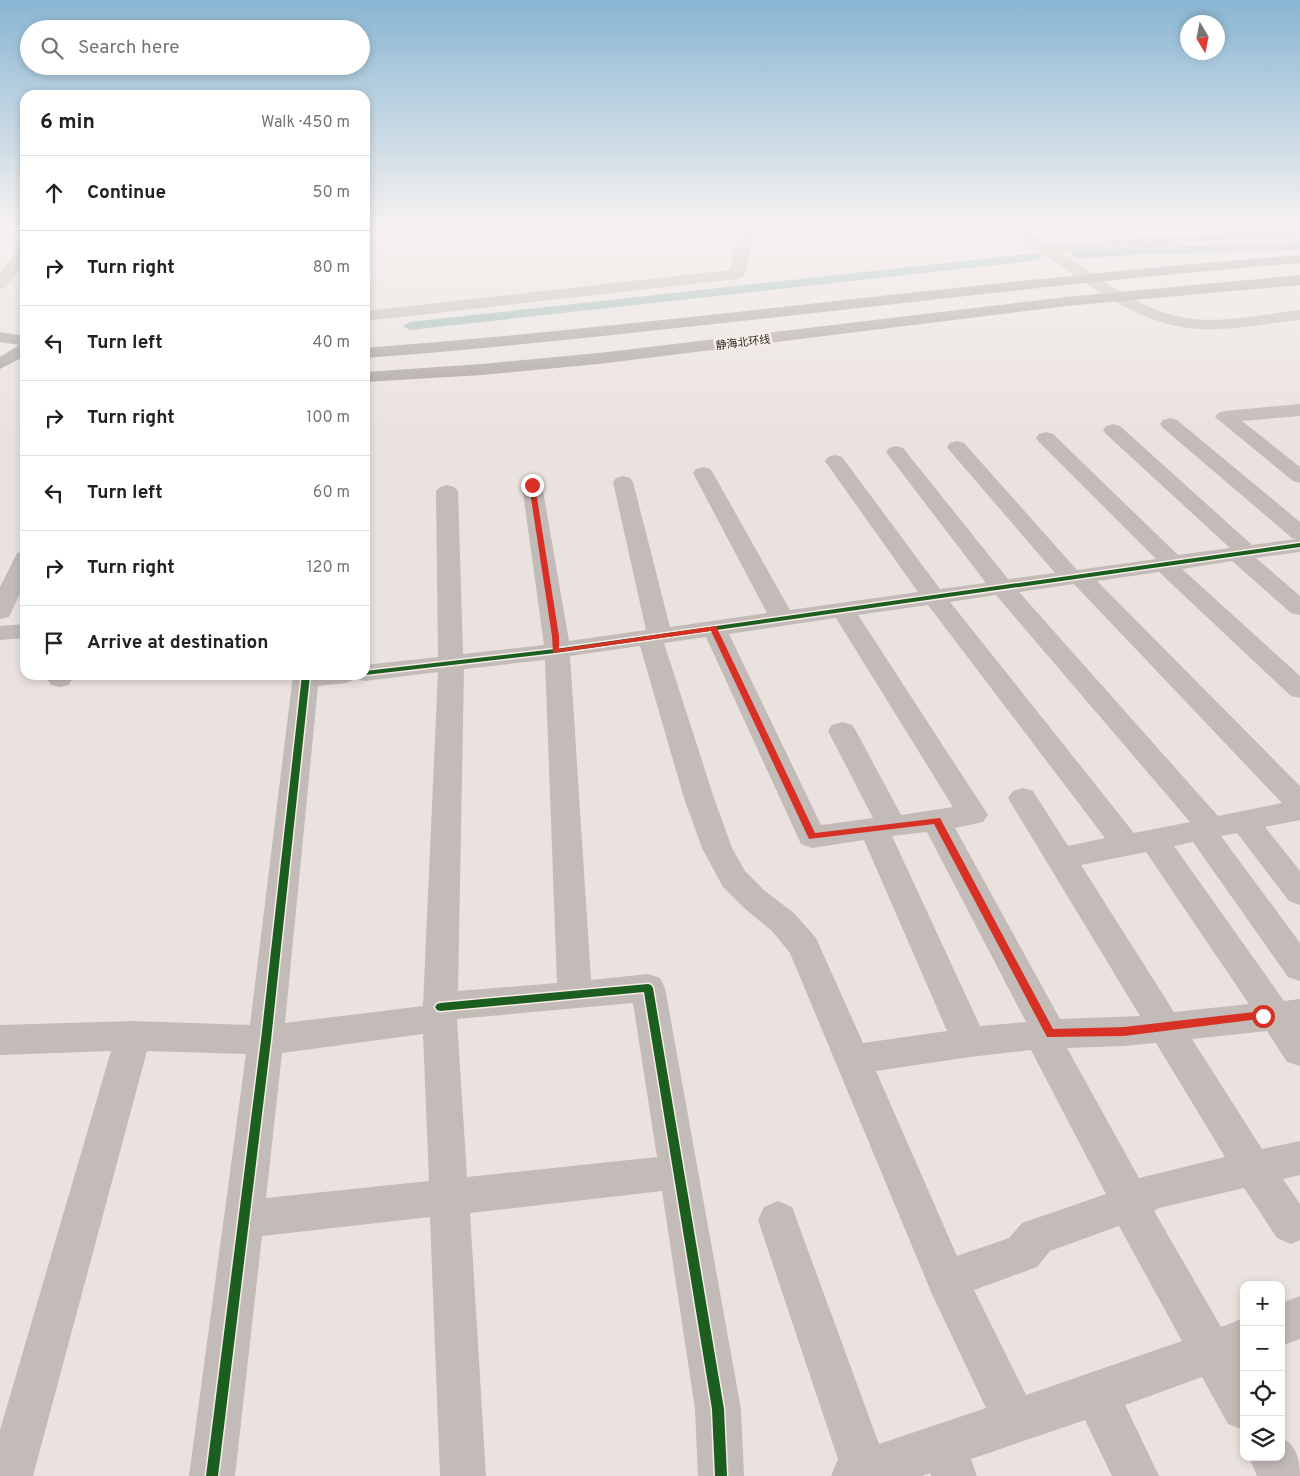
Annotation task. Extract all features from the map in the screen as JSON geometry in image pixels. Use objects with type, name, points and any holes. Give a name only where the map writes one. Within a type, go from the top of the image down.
[{"type":"highway","name":"静海北环线","points":[[370,353],[559,337],[922,296]]},
{"type":"highway","name":"静海北环线","points":[[370,377],[471,370],[614,356],[1131,296]]},
{"type":"highway","points":[[0,337],[20,340]]},
{"type":"highway","points":[[0,364],[20,351]]},
{"type":"highway","points":[[0,364],[20,366]]},
{"type":"street","points":[[370,315],[543,296]]},
{"type":"street","points":[[1119,297],[1167,318],[1185,323],[1209,324],[1300,315]]},
{"type":"street","points":[[1299,411],[1225,418],[1300,477]]},
{"type":"street","points":[[1170,424],[1300,533]]},
{"type":"street","points":[[1113,430],[1300,608]]},
{"type":"street","points":[[1046,438],[1168,564],[1298,687]]},
{"type":"street","points":[[957,447],[1075,577],[1300,804]]},
{"type":"street","points":[[896,452],[1002,587],[1206,829],[1300,968]]},
{"type":"street","points":[[835,461],[934,597],[1287,1014],[1300,1051]]},
{"type":"street","points":[[703,473],[782,618]]},
{"type":"street","points":[[623,482],[655,636],[696,789],[717,848],[734,879],[754,899],[783,922],[804,947],[947,1280],[1015,1420]]},
{"type":"street","points":[[532,485],[556,636],[555,651],[575,995]]},
{"type":"street","points":[[447,491],[451,663],[440,1013],[463,1476]]},
{"type":"street","points":[[370,672],[555,651],[1300,545]]},
{"type":"street","points":[[0,612],[20,568]]},
{"type":"street","points":[[714,628],[812,837],[973,815],[843,610]]},
{"type":"street","points":[[0,633],[20,631]]},
{"type":"street","points":[[212,1476],[266,1040],[306,680]]},
{"type":"street","points":[[842,731],[970,1042]]},
{"type":"street","points":[[1023,798],[1253,1169],[1291,1224]]},
{"type":"street","points":[[1061,858],[1300,810]]},
{"type":"street","points":[[936,820],[1132,1203],[1138,1224],[1228,1347],[1240,1393]]},
{"type":"street","points":[[1244,821],[1300,893]]},
{"type":"street","points":[[0,1041],[133,1036],[266,1040],[440,1013],[575,995],[648,988],[718,1408],[721,1476]]},
{"type":"street","points":[[852,1060],[970,1042],[1046,1034],[1124,1032],[1287,1014]]},
{"type":"street","points":[[10,1476],[133,1036]]},
{"type":"street","points":[[947,1280],[1023,1253],[1036,1237],[1132,1203],[1150,1192],[1300,1158]]},
{"type":"street","points":[[244,1219],[678,1172]]},
{"type":"street","points":[[778,1220],[860,1474],[948,1461],[1015,1420],[1096,1394],[1228,1347]]},
{"type":"street","points":[[1285,1323],[1300,1317]]},
{"type":"street","points":[[1096,1394],[1136,1476]]},
{"type":"street","points":[[1274,1461],[1283,1476]]},
{"type":"waterway","points":[[410,326],[683,296]]},
{"type":"cycle path","points":[[370,672],[555,651],[1300,545]]},
{"type":"cycle path","points":[[212,1476],[266,1040],[305,680]]},
{"type":"cycle path","points":[[440,1007],[648,988],[718,1409],[721,1476]]},
{"type":"route","points":[[532,485],[556,636],[555,651],[714,628],[812,837],[936,820],[1050,1034],[1124,1032],[1263,1016]]}]
